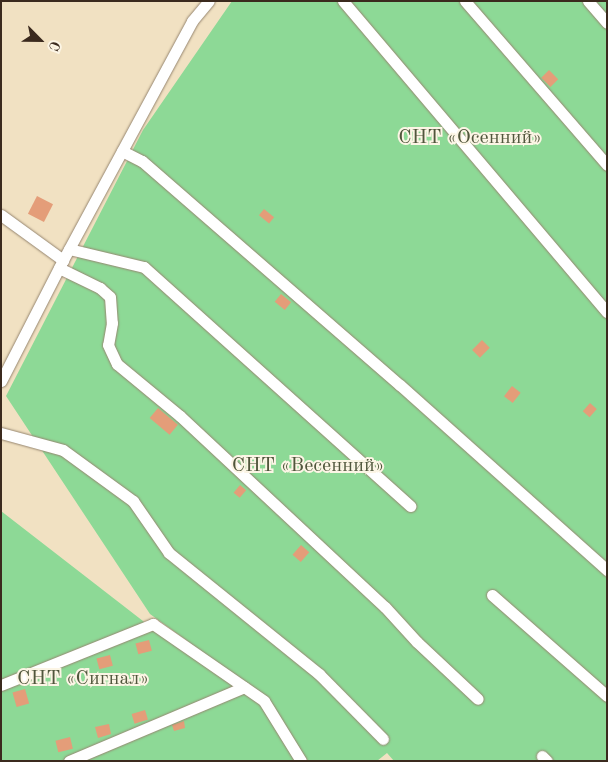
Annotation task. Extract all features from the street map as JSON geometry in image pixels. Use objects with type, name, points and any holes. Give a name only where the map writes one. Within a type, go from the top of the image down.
[{"type":"street","points":[[1,381],[61,264],[192,21],[209,1]]},
{"type":"street","points":[[343,1],[607,312]]},
{"type":"street","points":[[465,1],[607,165]]},
{"type":"street","points":[[588,1],[607,23]]},
{"type":"street","points":[[122,152],[142,161],[400,385],[607,570]]},
{"type":"street","points":[[1,215],[61,264],[100,288],[110,297],[112,323],[108,345],[117,364],[180,416],[385,606],[417,642],[478,699]]},
{"type":"street","points":[[69,249],[144,267],[410,506]]},
{"type":"street","points":[[1,433],[63,450],[133,501],[169,553],[319,674],[383,739]]},
{"type":"street","points":[[492,594],[607,696]]},
{"type":"street","points":[[1,685],[153,624],[264,701],[301,761]]},
{"type":"street","points":[[69,761],[244,687]]},
{"type":"green space","name":"СНТ «Весенний»","points":[[232,1],[607,1],[607,761],[394,761],[387,753],[377,761],[308,761],[266,698],[150,614],[6,396],[143,130]]},
{"type":"green space","name":"СНТ «Сигнал»","points":[[1,511],[152,628],[259,703],[295,761],[1,761]]},
{"type":"building","points":[[549,70],[558,79],[550,87],[541,78]]},
{"type":"building","points":[[37,196],[53,204],[44,222],[28,214]]},
{"type":"building","points":[[264,209],[274,217],[269,223],[259,215]]},
{"type":"building","points":[[281,294],[291,302],[285,310],[275,302]]},
{"type":"building","points":[[482,340],[490,348],[480,358],[472,350]]},
{"type":"building","points":[[512,386],[521,393],[513,403],[504,396]]},
{"type":"building","points":[[590,403],[597,409],[590,417],[583,411]]},
{"type":"building","points":[[158,408],[178,425],[170,435],[150,418]]},
{"type":"building","points":[[240,485],[246,490],[240,498],[234,493]]},
{"type":"building","points":[[301,545],[309,552],[301,562],[292,555]]},
{"type":"building","points":[[149,640],[152,651],[138,654],[135,644]]},
{"type":"building","points":[[110,655],[113,666],[99,669],[96,659]]},
{"type":"building","points":[[25,689],[29,703],[17,707],[13,693]]},
{"type":"building","points":[[145,710],[148,720],[135,724],[132,714]]},
{"type":"building","points":[[184,721],[185,728],[174,731],[172,725]]},
{"type":"building","points":[[109,724],[111,734],[98,738],[95,727]]},
{"type":"building","points":[[70,737],[73,749],[58,752],[55,741]]},
{"type":"park label","name":"СНТ «Осенний»","points":[[470,138]]}]
